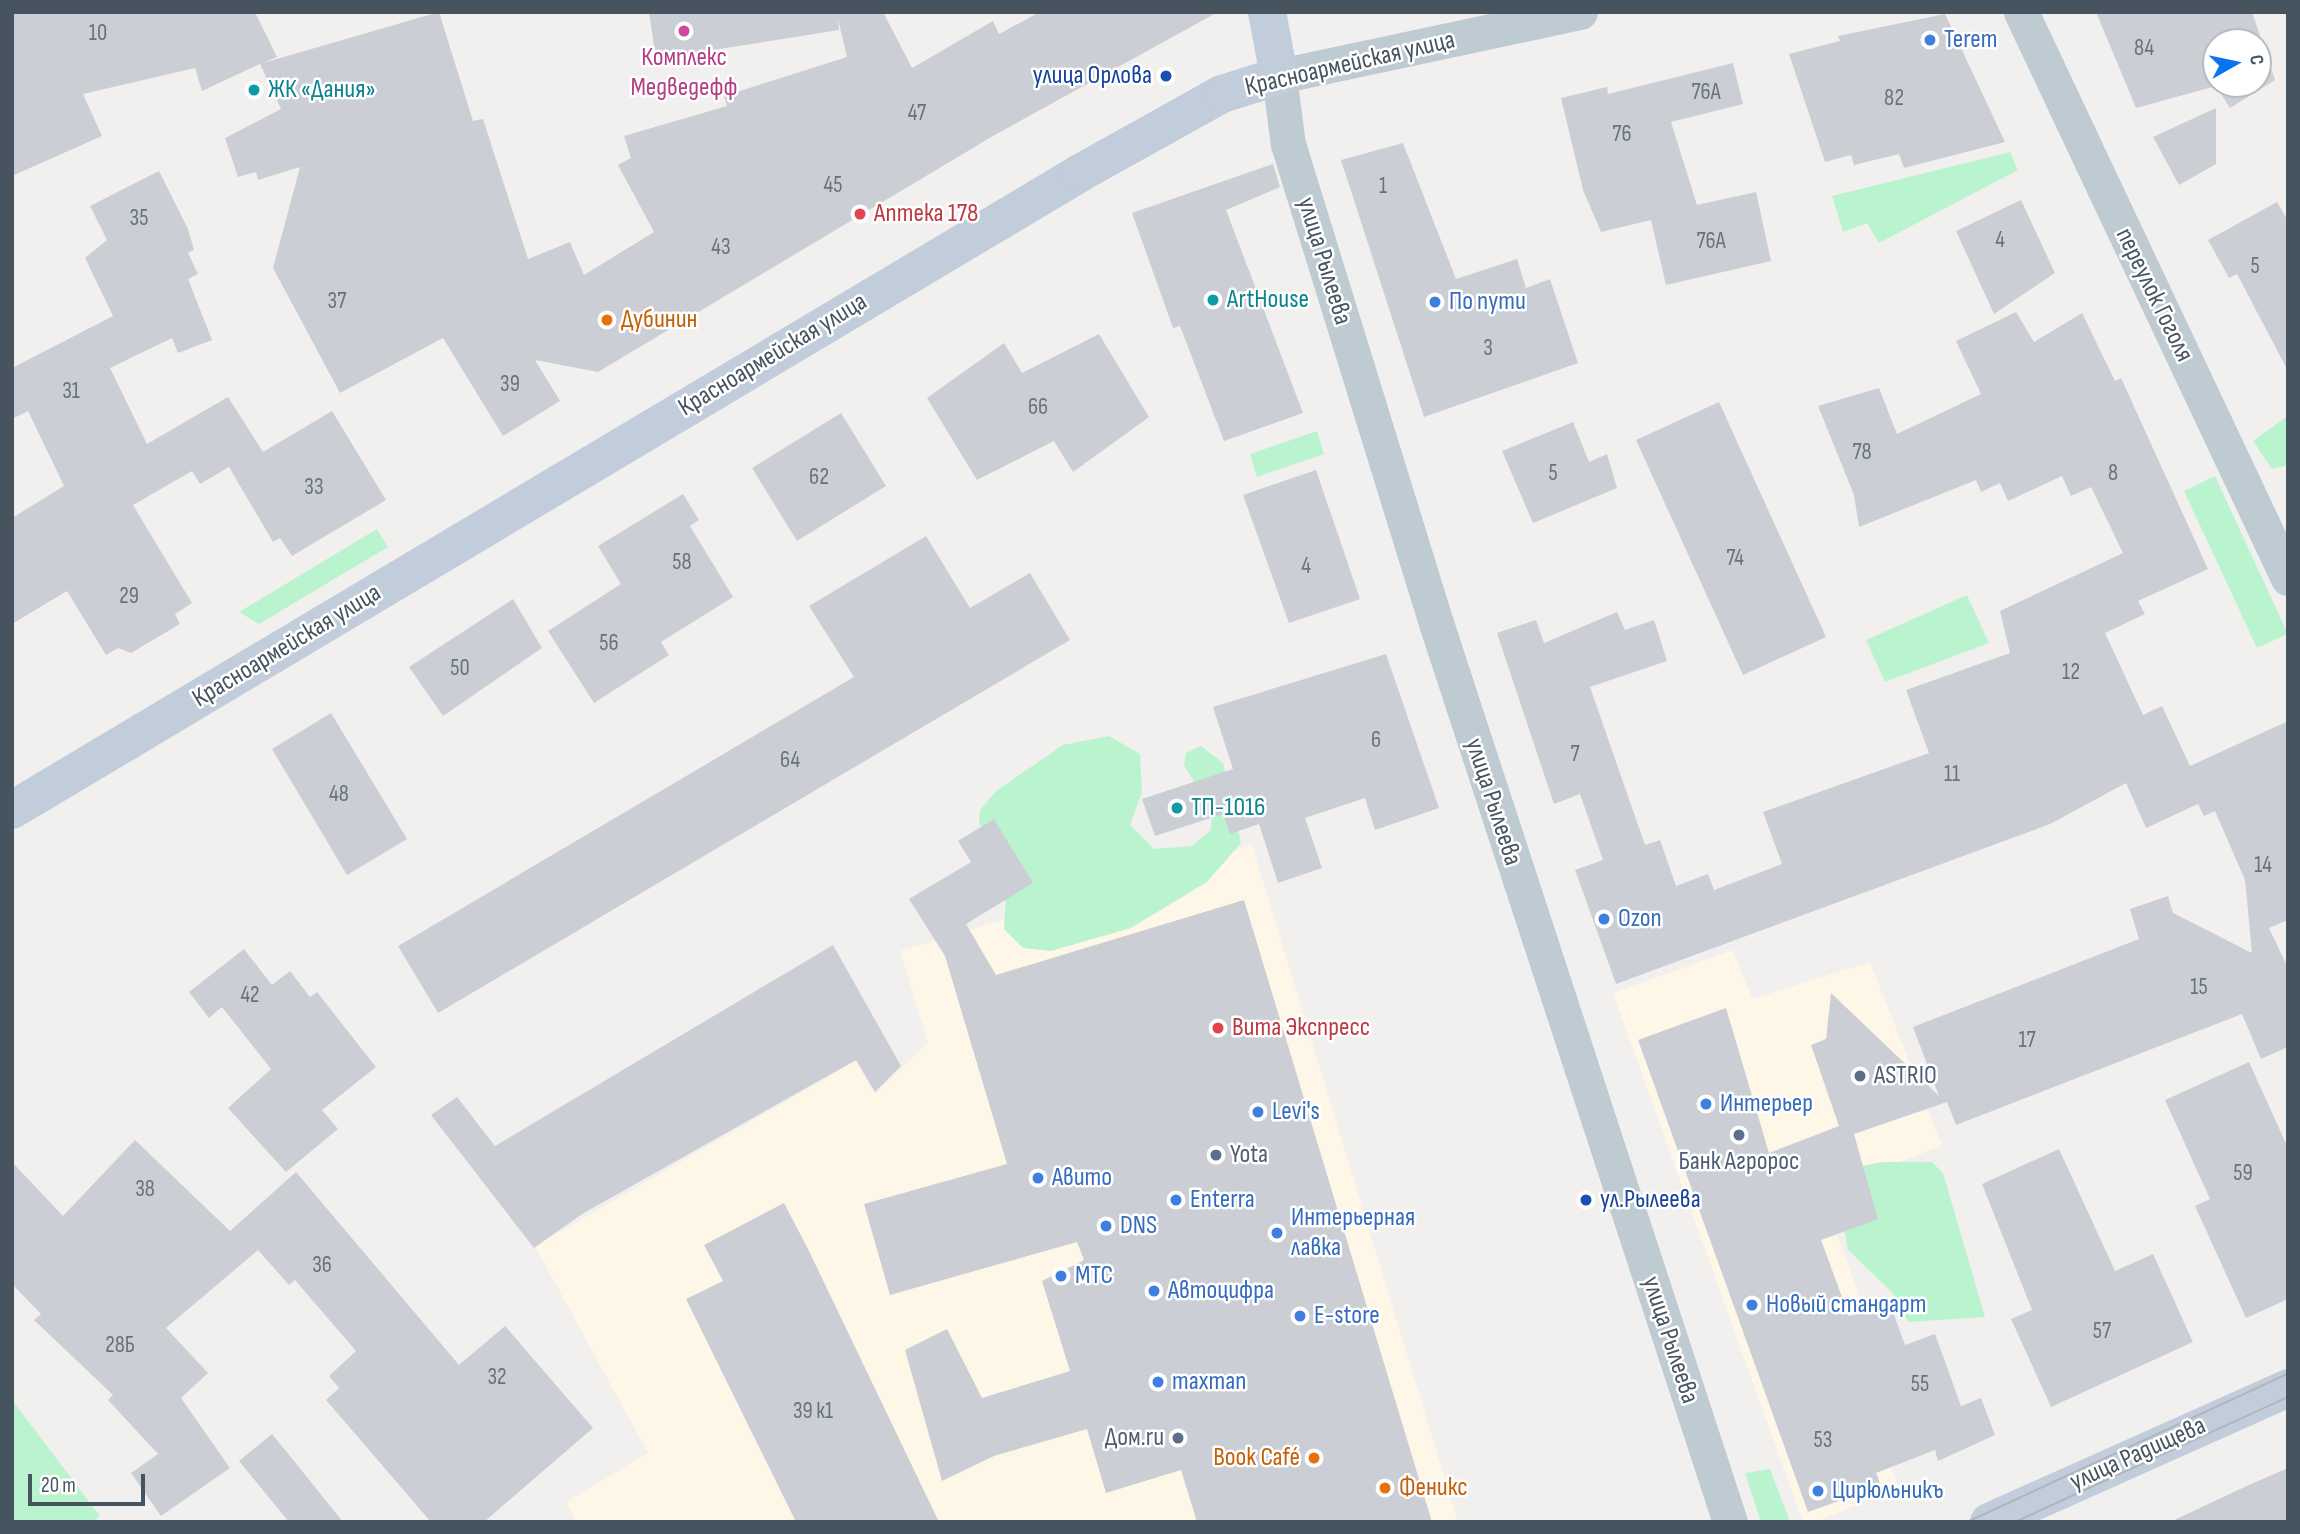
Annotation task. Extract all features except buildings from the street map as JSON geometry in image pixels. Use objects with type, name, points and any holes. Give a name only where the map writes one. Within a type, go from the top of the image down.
[{"type":"main road","points":[[1267,12],[1279,76]]},
{"type":"main road","name":"Красноармейская улица","points":[[12,810],[1080,173],[1222,94],[1279,76]]},
{"type":"main road","name":"улица Радищева","points":[[1989,1522],[2288,1388]]},
{"type":"street","name":"Красноармейская улица","points":[[1279,76],[1580,12]]},
{"type":"street","name":"переулок Гоголя","points":[[2021,12],[2288,578]]},
{"type":"street","name":"улица Рылеева","points":[[1279,76],[1288,144],[1506,844],[1730,1522]]},
{"type":"shaded area","points":[[1252,845],[1458,1522],[576,1522],[566,1502],[648,1453],[535,1246],[856,1061],[875,1094],[928,1043],[900,951]]},
{"type":"shaded area","points":[[1733,950],[1752,999],[1870,962],[1942,1146],[1821,1190],[1870,1326],[1843,1337],[1898,1486],[1816,1522],[1803,1522],[1613,993]]},
{"type":"green space","points":[[2010,152],[2018,170],[1879,243],[1867,223],[1843,232],[1832,196]]},
{"type":"green space","points":[[2286,417],[2288,465],[2272,469],[2253,441]]},
{"type":"green space","points":[[1317,431],[1324,454],[1257,477],[1250,454]]},
{"type":"green space","points":[[2215,476],[2288,634],[2257,648],[2184,491]]},
{"type":"green space","points":[[377,529],[388,547],[259,624],[239,612]]},
{"type":"green space","points":[[1967,595],[1989,643],[1885,682],[1866,640]]},
{"type":"green space","points":[[1109,736],[1140,754],[1142,792],[1130,825],[1154,849],[1192,846],[1211,830],[1212,811],[1184,765],[1186,753],[1201,746],[1223,763],[1241,843],[1207,882],[1131,928],[1051,951],[1023,948],[1004,929],[1007,881],[979,823],[980,810],[996,791],[1063,745]]},
{"type":"green space","points":[[1883,1162],[1932,1162],[1943,1173],[1985,1317],[1908,1322],[1892,1292],[1848,1250],[1840,1208],[1861,1166]]},
{"type":"green space","points":[[12,1400],[100,1516],[93,1522],[12,1522]]},
{"type":"green space","points":[[1770,1469],[1790,1522],[1761,1522],[1745,1473]]},
{"type":"tram line","points":[[1967,1522],[2288,1374]]},
{"type":"tram line","points":[[2015,1522],[2288,1397]]},
{"type":"place","name":"Комплекс Медведефф","points":[[684,31]]},
{"type":"place","name":"Terem","points":[[1930,40]]},
{"type":"place","name":"улица Орлова","points":[[1166,76]]},
{"type":"place","name":"ЖК «Дания»","points":[[254,90]]},
{"type":"place","name":"Аптека 178","points":[[860,214]]},
{"type":"place","name":"ArtHouse","points":[[1213,300]]},
{"type":"place","name":"По пути","points":[[1435,302]]},
{"type":"place","name":"Дубинин","points":[[607,320]]},
{"type":"place","name":"ТП-1016","points":[[1177,808]]},
{"type":"place","name":"Ozon","points":[[1604,919]]},
{"type":"place","name":"Вита Экспресс","points":[[1218,1028]]},
{"type":"place","name":"ASTRIO","points":[[1860,1076]]},
{"type":"place","name":"Интерьер","points":[[1706,1104]]},
{"type":"place","name":"Levi's","points":[[1258,1112]]},
{"type":"place","name":"Банк Агророс","points":[[1739,1135]]},
{"type":"place","name":"Yota","points":[[1216,1155]]},
{"type":"place","name":"Авито","points":[[1038,1178]]},
{"type":"place","name":"Enterra","points":[[1176,1200]]},
{"type":"place","name":"ул.Рылеева","points":[[1586,1200]]},
{"type":"place","name":"DNS","points":[[1106,1226]]},
{"type":"place","name":"Интерьерная лавка","points":[[1277,1233]]},
{"type":"place","name":"МТС","points":[[1061,1276]]},
{"type":"place","name":"Автоцифра","points":[[1154,1291]]},
{"type":"place","name":"Новый стандарт","points":[[1752,1305]]},
{"type":"place","name":"E-store","points":[[1300,1316]]},
{"type":"place","name":"maxman","points":[[1158,1382]]},
{"type":"place","name":"Дом.ru","points":[[1178,1438]]},
{"type":"place","name":"Book Café","points":[[1314,1458]]},
{"type":"place","name":"Феникс","points":[[1385,1488]]},
{"type":"place","name":"Цирюльникъ","points":[[1818,1491]]}]
